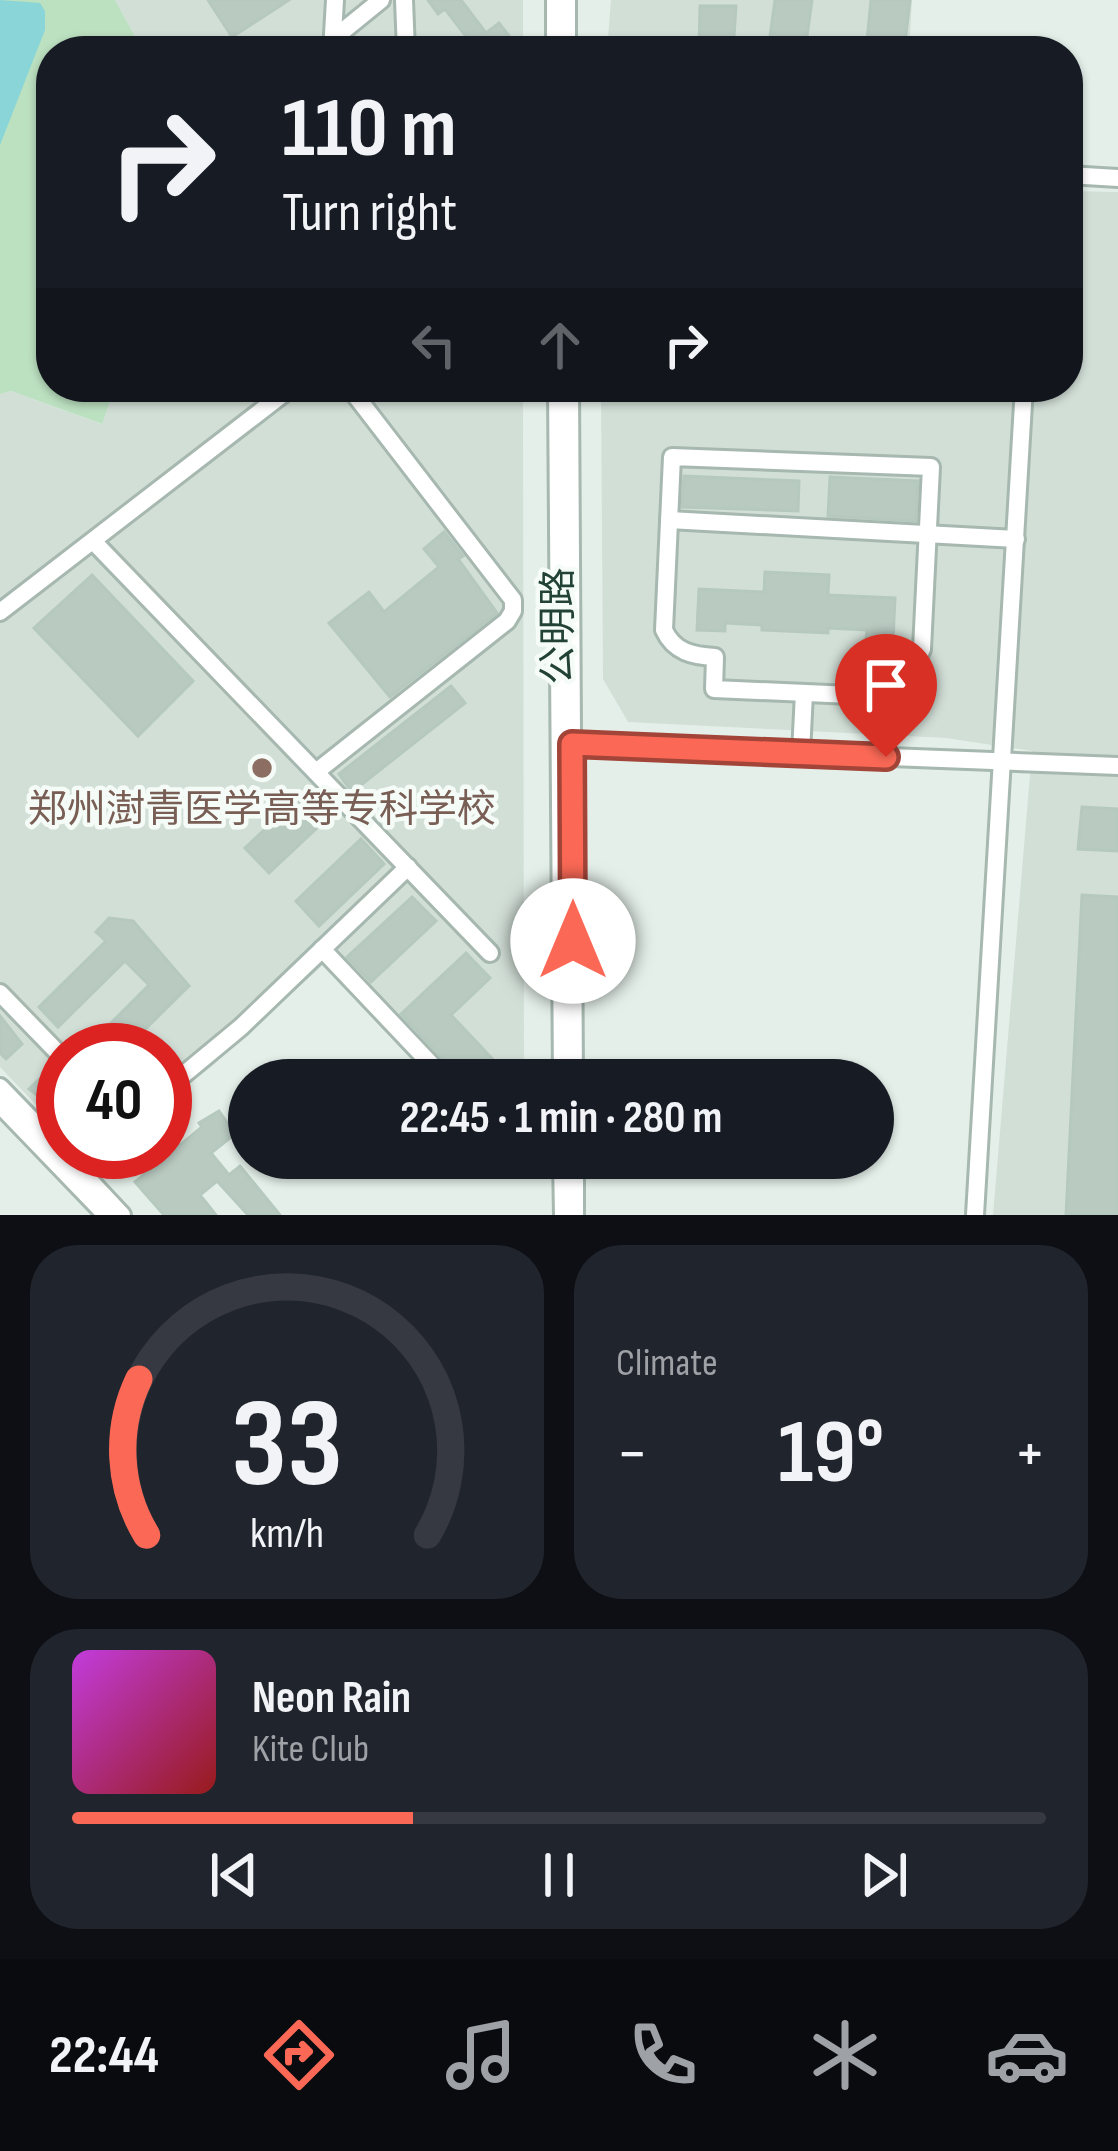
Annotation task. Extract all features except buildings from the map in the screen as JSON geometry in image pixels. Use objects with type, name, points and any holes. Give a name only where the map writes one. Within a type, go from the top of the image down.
[{"type":"street","points":[[333,36],[335,0]]},
{"type":"street","points":[[342,36],[381,0]]},
{"type":"street","points":[[404,0],[405,36]]},
{"type":"street","points":[[555,0],[555,36]]},
{"type":"street","points":[[567,0],[567,36]]},
{"type":"street","points":[[1083,176],[1118,178]]},
{"type":"street","points":[[0,612],[273,402]]},
{"type":"street","points":[[316,772],[507,621],[513,611],[513,600],[361,402]]},
{"type":"street","name":"公明路","points":[[557,402],[574,1059]]},
{"type":"street","name":"公明路","points":[[562,1059],[570,402]]},
{"type":"street","points":[[974,1215],[1023,402]]},
{"type":"street","points":[[672,457],[931,467],[927,536],[922,649],[906,665],[875,664],[873,695],[714,689],[716,657],[694,656],[664,630],[672,457]]},
{"type":"street","points":[[669,520],[1016,539]]},
{"type":"street","points":[[92,541],[490,952]]},
{"type":"street","points":[[801,753],[804,693]]},
{"type":"street","points":[[566,744],[1118,766]]},
{"type":"street","points":[[192,1068],[408,867]]},
{"type":"street","points":[[322,949],[426,1059]]},
{"type":"street","points":[[0,993],[36,1030]]},
{"type":"street","points":[[0,1088],[36,1125]]},
{"type":"street","points":[[0,1105],[106,1215]]},
{"type":"street","points":[[88,1179],[122,1215]]},
{"type":"street","points":[[562,1179],[563,1215]]},
{"type":"street","points":[[575,1179],[575,1215]]},
{"type":"shaded area","points":[[115,0],[523,0],[523,36],[135,36]]},
{"type":"shaded area","points":[[611,0],[912,0],[910,36],[608,36]]},
{"type":"shaded area","points":[[1083,191],[1118,192],[1118,1215],[993,1215],[1032,751],[946,738],[628,722],[603,679],[601,402],[1083,402]]},
{"type":"shaded area","name":"郑州澍青医学高等专科学校","points":[[11,391],[101,424],[110,402],[523,402],[524,1059],[417,1059],[324,964],[192,1082],[192,1023],[36,1023],[36,1105],[0,1067],[0,394]]},
{"type":"green space","points":[[0,0],[115,0],[135,36],[36,36],[36,400],[11,391],[0,394]]},
{"type":"green space","points":[[41,402],[110,402],[102,424]]},
{"type":"water","points":[[0,0],[40,3],[45,30],[43,36],[36,36],[36,53],[0,145]]},
{"type":"place","name":"郑州澍青医学高等专科学校","points":[[262,768]]},
{"type":"route","points":[[573,941],[572,744],[886,757]]}]
